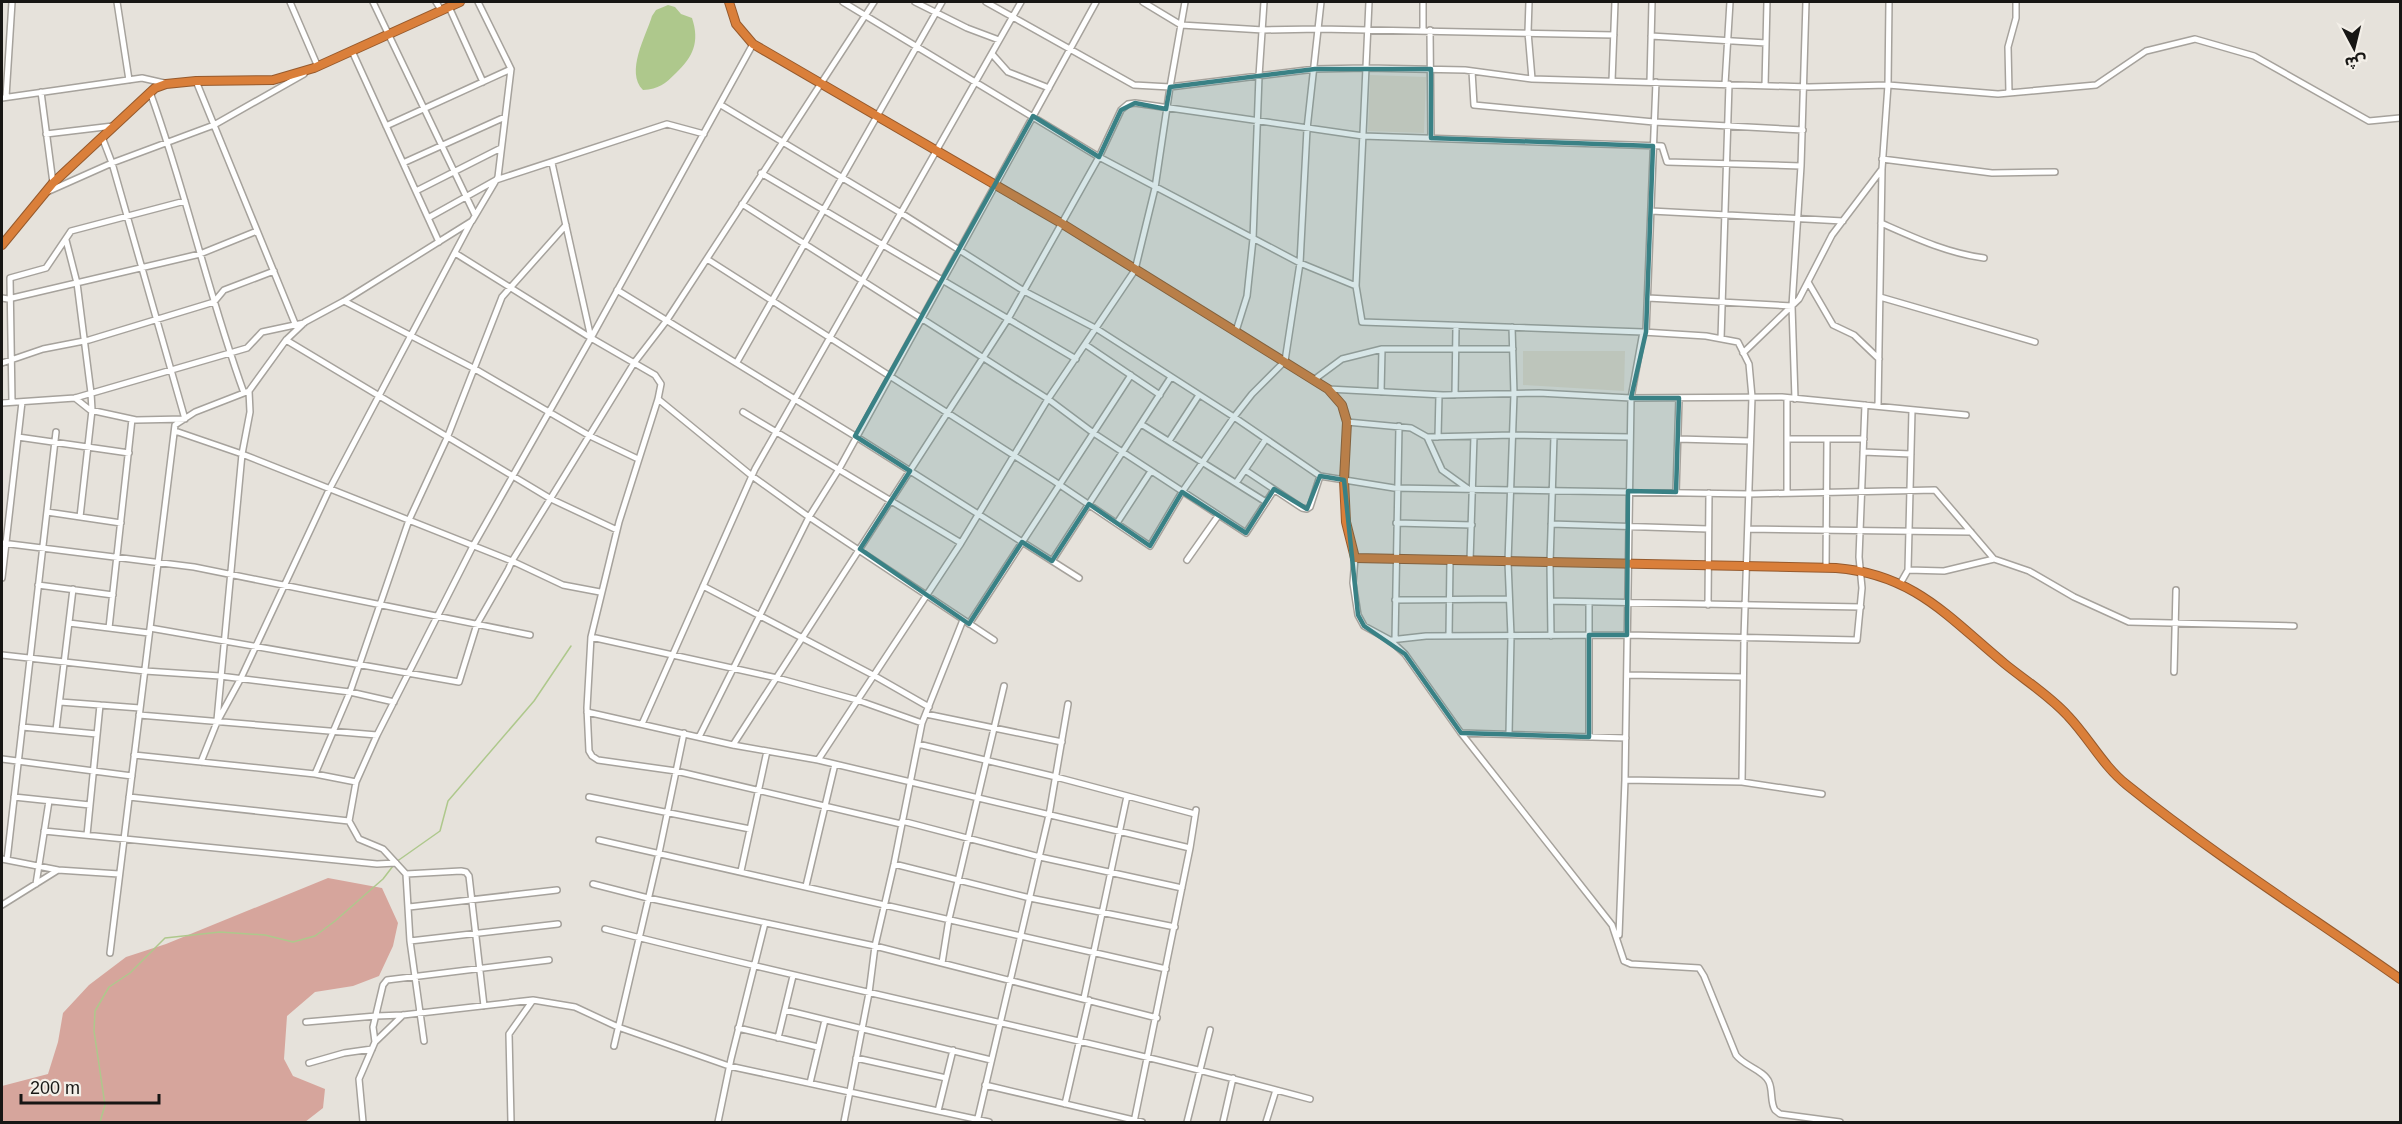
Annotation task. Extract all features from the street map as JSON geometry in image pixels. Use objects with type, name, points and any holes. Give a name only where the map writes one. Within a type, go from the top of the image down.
[{"type":"highway","points":[[2,245],[53,183],[150,92],[166,84],[196,81],[273,80],[316,67],[460,2]]},
{"type":"highway","points":[[729,2],[736,24],[753,44],[1061,223],[1328,389],[1342,405],[1347,422],[1344,480],[1346,522],[1355,558],[1826,568],[1860,570],[1900,584],[1929,599],[2044,694],[2068,716],[2104,762],[2129,786],[2208,846],[2400,979]]},
{"type":"street","points":[[12,2],[4,98],[142,78],[166,84]]},
{"type":"street","points":[[117,2],[129,80]]},
{"type":"street","points":[[44,193],[112,163],[169,144],[214,125],[316,67],[290,2]]},
{"type":"street","points":[[373,2],[475,215]]},
{"type":"street","points":[[436,2],[445,9],[483,82]]},
{"type":"street","points":[[201,762],[217,722],[241,678],[329,490],[380,398],[475,215],[496,180],[511,69],[478,2]]},
{"type":"street","points":[[843,2],[1099,157],[1300,263],[1356,286]]},
{"type":"street","points":[[69,623],[224,641],[459,682],[477,624],[512,561],[634,363],[667,320],[874,2]]},
{"type":"street","points":[[915,2],[999,40]]},
{"type":"street","points":[[737,363],[942,2]]},
{"type":"street","points":[[986,2],[1134,85],[1170,87],[1315,69],[1366,68],[1472,71],[1532,79],[1804,87],[1888,85],[1998,94],[2096,85],[2146,51],[2194,39],[2254,56],[2369,121],[2400,118]]},
{"type":"street","points":[[642,724],[752,476],[1021,2]]},
{"type":"street","points":[[699,737],[809,517],[839,469],[855,436],[1096,2]]},
{"type":"street","points":[[1143,2],[1181,25],[1263,30],[1368,29],[1614,34]]},
{"type":"street","points":[[818,760],[961,543],[1048,399],[1135,270],[1155,188],[1185,2]]},
{"type":"street","points":[[1236,331],[1247,296],[1253,239],[1264,2]]},
{"type":"street","points":[[707,259],[1059,484],[1150,546],[1182,492],[1234,417],[1252,394],[1285,361],[1300,263],[1307,129],[1321,2]]},
{"type":"street","points":[[1369,2],[1356,286],[1362,322],[1645,332],[1721,339],[1738,342],[1749,364],[1752,397],[1742,782]]},
{"type":"street","points":[[1423,2],[1423,30]]},
{"type":"street","points":[[1529,2],[1528,32],[1532,79]]},
{"type":"street","points":[[1612,81],[1615,2]]},
{"type":"street","points":[[1652,2],[1654,122],[1648,298],[1645,332],[1631,398],[1626,738],[1619,940],[1621,957],[1626,963],[1692,966],[1701,970],[1736,1055],[1744,1065],[1762,1074],[1768,1081],[1772,1106],[1776,1112],[1840,1122]]},
{"type":"street","points":[[1721,339],[1730,2]]},
{"type":"street","points":[[1765,86],[1767,2]]},
{"type":"street","points":[[1795,399],[1792,306],[1803,130],[1806,2]]},
{"type":"street","points":[[1878,406],[1882,159],[1888,85],[1889,2]]},
{"type":"street","points":[[2009,93],[2008,47],[2016,18],[2016,2]]},
{"type":"street","points":[[1430,30],[1431,138]]},
{"type":"street","points":[[1651,36],[1766,43]]},
{"type":"street","points":[[424,1041],[410,941],[406,874],[383,849],[359,838],[350,821],[356,782],[393,702],[473,546],[753,44]]},
{"type":"street","points":[[352,51],[439,242]]},
{"type":"street","points":[[992,54],[1008,72],[1049,88]]},
{"type":"street","points":[[386,126],[511,69]]},
{"type":"street","points":[[1472,71],[1474,105],[1654,122],[1803,130]]},
{"type":"street","points":[[196,81],[297,327]]},
{"type":"street","points":[[41,92],[53,183]]},
{"type":"street","points":[[150,92],[169,144],[230,353],[247,392],[250,412],[242,454],[217,722]]},
{"type":"street","points":[[733,745],[1008,319],[1099,157],[1121,110],[1128,104],[1363,136],[1662,146],[1667,162],[1801,166]]},
{"type":"street","points":[[721,105],[901,213],[1024,291],[1096,329],[1234,417],[1320,476],[1396,488],[1749,494],[1935,490],[1994,559],[2029,571],[2074,597],[2129,622],[2294,626]]},
{"type":"street","points":[[403,163],[505,117]]},
{"type":"street","points":[[428,218],[496,180],[667,124],[704,134]]},
{"type":"street","points":[[46,134],[115,126]]},
{"type":"street","points":[[102,137],[128,216],[185,419]]},
{"type":"street","points":[[416,191],[501,148]]},
{"type":"street","points":[[1882,159],[1992,173],[2055,172]]},
{"type":"street","points":[[552,163],[591,338]]},
{"type":"street","points":[[1743,353],[1799,299],[1832,235],[1882,169]]},
{"type":"street","points":[[762,173],[1076,359]]},
{"type":"street","points":[[12,402],[8,299],[10,278],[46,268],[71,231],[185,201]]},
{"type":"street","points":[[742,204],[1048,399],[1122,452],[1246,533],[1274,490]]},
{"type":"street","points":[[1651,211],[1843,220]]},
{"type":"street","points":[[110,953],[176,425],[195,412],[247,392],[297,327],[344,301],[472,221]]},
{"type":"street","points":[[1881,223],[1959,254],[1984,258]]},
{"type":"street","points":[[315,774],[350,692],[409,520],[447,438],[502,297],[566,225]]},
{"type":"street","points":[[2,297],[8,299],[200,254],[257,231]]},
{"type":"street","points":[[66,240],[77,283],[92,393],[80,517]]},
{"type":"street","points":[[455,253],[591,338],[656,375],[661,384],[617,530],[600,592],[591,637],[587,712],[592,756],[598,760],[676,771],[758,792],[1182,888]]},
{"type":"street","points":[[2,363],[43,349],[84,341],[214,302],[224,290],[274,271]]},
{"type":"street","points":[[1808,282],[1833,325],[1854,335],[1879,359]]},
{"type":"street","points":[[617,290],[855,436],[1079,578]]},
{"type":"street","points":[[1880,297],[2035,342]]},
{"type":"street","points":[[1648,298],[1792,306]]},
{"type":"street","points":[[344,301],[475,369],[590,436],[638,459]]},
{"type":"street","points":[[2,403],[75,398],[247,348],[262,332],[297,327]]},
{"type":"street","points":[[1455,395],[1456,327]]},
{"type":"street","points":[[1509,734],[1511,636],[1508,562],[1514,394],[1512,327]]},
{"type":"street","points":[[286,340],[550,499],[617,530]]},
{"type":"street","points":[[1086,345],[1160,395]]},
{"type":"street","points":[[1315,379],[1342,359],[1382,350],[1513,349]]},
{"type":"street","points":[[1381,392],[1382,350]]},
{"type":"street","points":[[844,1122],[869,993],[883,904],[894,864],[922,723],[966,622],[1022,542],[1131,375]]},
{"type":"street","points":[[1052,561],[1172,377]]},
{"type":"street","points":[[1328,389],[1439,395],[1787,398],[1966,415]]},
{"type":"street","points":[[1169,441],[1199,395]]},
{"type":"street","points":[[1438,437],[1439,395]]},
{"type":"street","points":[[75,398],[92,410],[132,419],[185,419]]},
{"type":"street","points":[[1676,492],[1679,398]]},
{"type":"street","points":[[1787,398],[1787,493]]},
{"type":"street","points":[[658,399],[752,476],[809,517],[994,640]]},
{"type":"street","points":[[2,578],[4,543],[22,402]]},
{"type":"street","points":[[1392,640],[1449,636],[1627,635],[1857,640],[1861,607],[1858,557],[1865,405]]},
{"type":"street","points":[[1900,584],[1908,570],[1912,410]]},
{"type":"street","points":[[743,412],[961,543]]},
{"type":"street","points":[[109,628],[132,419]]},
{"type":"street","points":[[1347,422],[1411,428],[1426,437],[1513,435],[1630,438]]},
{"type":"street","points":[[1141,424],[1266,502]]},
{"type":"street","points":[[1392,640],[1395,600],[1398,426]]},
{"type":"street","points":[[175,431],[242,454],[409,520],[512,561],[563,585],[600,592]]},
{"type":"street","points":[[56,432],[14,797],[4,860],[58,870],[119,874]]},
{"type":"street","points":[[1470,561],[1472,525],[1470,489],[1474,436]]},
{"type":"street","points":[[1551,636],[1550,563],[1554,436]]},
{"type":"street","points":[[18,437],[129,453]]},
{"type":"street","points":[[1426,437],[1442,470],[1470,489]]},
{"type":"street","points":[[1236,483],[1266,439]]},
{"type":"street","points":[[1678,439],[1750,441]]},
{"type":"street","points":[[1787,439],[1864,440]]},
{"type":"street","points":[[1826,568],[1827,439]]},
{"type":"street","points":[[1863,452],[1911,454]]},
{"type":"street","points":[[1245,470],[1306,509],[1310,507],[1320,476]]},
{"type":"street","points":[[1117,523],[1151,471]]},
{"type":"street","points":[[1708,604],[1709,493]]},
{"type":"street","points":[[47,512],[121,523]]},
{"type":"street","points":[[1187,561],[1218,516]]},
{"type":"street","points":[[1396,523],[1472,525]]},
{"type":"street","points":[[1551,524],[1708,529]]},
{"type":"street","points":[[1748,529],[1971,532]]},
{"type":"street","points":[[4,543],[194,567],[530,635]]},
{"type":"street","points":[[1355,558],[1353,583],[1358,615],[1364,626],[1392,640],[1405,654],[1461,733],[1612,925],[1619,940]]},
{"type":"street","points":[[1908,570],[1944,571],[1994,559]]},
{"type":"street","points":[[1449,636],[1450,561]]},
{"type":"street","points":[[38,585],[113,595]]},
{"type":"street","points":[[703,586],[803,637],[929,707]]},
{"type":"street","points":[[56,730],[73,589]]},
{"type":"street","points":[[2174,672],[2176,590]]},
{"type":"street","points":[[1395,600],[1509,599]]},
{"type":"street","points":[[1551,601],[1861,607]]},
{"type":"street","points":[[1589,602],[1589,737]]},
{"type":"street","points":[[591,637],[777,678],[857,700],[922,723]]},
{"type":"street","points":[[2,655],[241,678],[350,692],[393,702]]},
{"type":"street","points":[[1627,675],[1743,677]]},
{"type":"street","points":[[942,963],[949,919],[1004,686]]},
{"type":"street","points":[[60,702],[100,705],[217,722],[377,735]]},
{"type":"street","points":[[977,1121],[1040,857],[1068,704]]},
{"type":"street","points":[[87,835],[100,705]]},
{"type":"street","points":[[587,712],[733,745],[818,760],[1190,848]]},
{"type":"street","points":[[926,714],[1062,742]]},
{"type":"street","points":[[22,727],[97,734]]},
{"type":"street","points":[[614,1046],[684,733]]},
{"type":"street","points":[[1461,733],[1626,738]]},
{"type":"street","points":[[918,744],[1195,812],[1175,927],[1135,1122]]},
{"type":"street","points":[[741,871],[767,751]]},
{"type":"street","points":[[134,755],[315,774],[356,782]]},
{"type":"street","points":[[2,759],[132,776]]},
{"type":"street","points":[[806,886],[835,764]]},
{"type":"street","points":[[1625,780],[1742,782],[1822,794]]},
{"type":"street","points":[[1065,1104],[1079,1042],[1093,952],[1127,796]]},
{"type":"street","points":[[14,797],[90,805]]},
{"type":"street","points":[[129,797],[350,821]]},
{"type":"street","points":[[590,797],[750,829]]},
{"type":"street","points":[[36,884],[49,801]]},
{"type":"street","points":[[44,831],[376,864],[396,862]]},
{"type":"street","points":[[599,840],[1166,969]]},
{"type":"street","points":[[894,864],[1030,898],[1175,927]]},
{"type":"street","points":[[2,905],[58,870]]},
{"type":"street","points":[[406,874],[466,872],[484,1006]]},
{"type":"street","points":[[593,884],[648,898],[875,946],[1157,1018]]},
{"type":"street","points":[[409,907],[557,890]]},
{"type":"street","points":[[718,1122],[729,1065],[765,922]]},
{"type":"street","points":[[410,941],[558,924]]},
{"type":"street","points":[[605,929],[754,967],[1200,1070],[1310,1099]]},
{"type":"street","points":[[375,1042],[373,1027],[382,985],[387,980],[549,960]]},
{"type":"street","points":[[778,1038],[793,976]]},
{"type":"street","points":[[511,1122],[509,1034],[533,1000]]},
{"type":"street","points":[[306,1023],[420,1014],[533,1000],[575,1007],[618,1027],[729,1065],[989,1122]]},
{"type":"street","points":[[785,1010],[991,1060]]},
{"type":"street","points":[[363,1122],[359,1079],[375,1042],[403,1015]]},
{"type":"street","points":[[810,1083],[825,1020]]},
{"type":"street","points":[[738,1028],[818,1047]]},
{"type":"street","points":[[1187,1122],[1210,1030]]},
{"type":"street","points":[[309,1063],[344,1053],[372,1049]]},
{"type":"street","points":[[938,1111],[953,1050]]},
{"type":"street","points":[[856,1058],[946,1078]]},
{"type":"street","points":[[1223,1122],[1233,1078]]},
{"type":"street","points":[[985,1085],[1142,1122]]},
{"type":"street","points":[[1266,1122],[1276,1090]]},
{"type":"highlighted area","points":[[1315,69],[1431,69],[1431,138],[1653,146],[1646,332],[1631,398],[1679,398],[1676,492],[1628,491],[1627,635],[1589,635],[1589,737],[1461,733],[1405,654],[1364,626],[1358,615],[1344,480],[1320,476],[1307,509],[1274,489],[1246,533],[1182,492],[1150,546],[1089,504],[1052,561],[1022,542],[969,624],[860,549],[910,471],[855,436],[1033,116],[1099,157],[1121,110],[1135,103],[1166,109],[1170,87]]},
{"type":"shaded area","points":[[668,5],[692,18],[695,42],[687,61],[668,80],[658,87],[643,90],[636,74],[638,54],[652,16],[656,10]]},
{"type":"shaded area","points":[[1370,75],[1426,77],[1424,133],[1368,131]]},
{"type":"shaded area","points":[[1523,351],[1625,351],[1624,391],[1523,385]]},
{"type":"shaded area","points":[[328,878],[382,888],[398,923],[393,946],[379,976],[353,986],[315,992],[287,1016],[284,1059],[293,1076],[325,1089],[323,1108],[305,1122],[2,1122],[2,1086],[48,1074],[58,1042],[63,1013],[89,985],[126,957],[166,944]]},
{"type":"waterway","points":[[396,862],[440,831],[448,801],[534,701],[571,646]]},
{"type":"waterway","points":[[100,1122],[105,1105],[94,1031],[95,1011],[109,987],[130,973],[165,938],[220,932],[265,935],[293,942],[315,936],[383,879],[393,866]]}]
